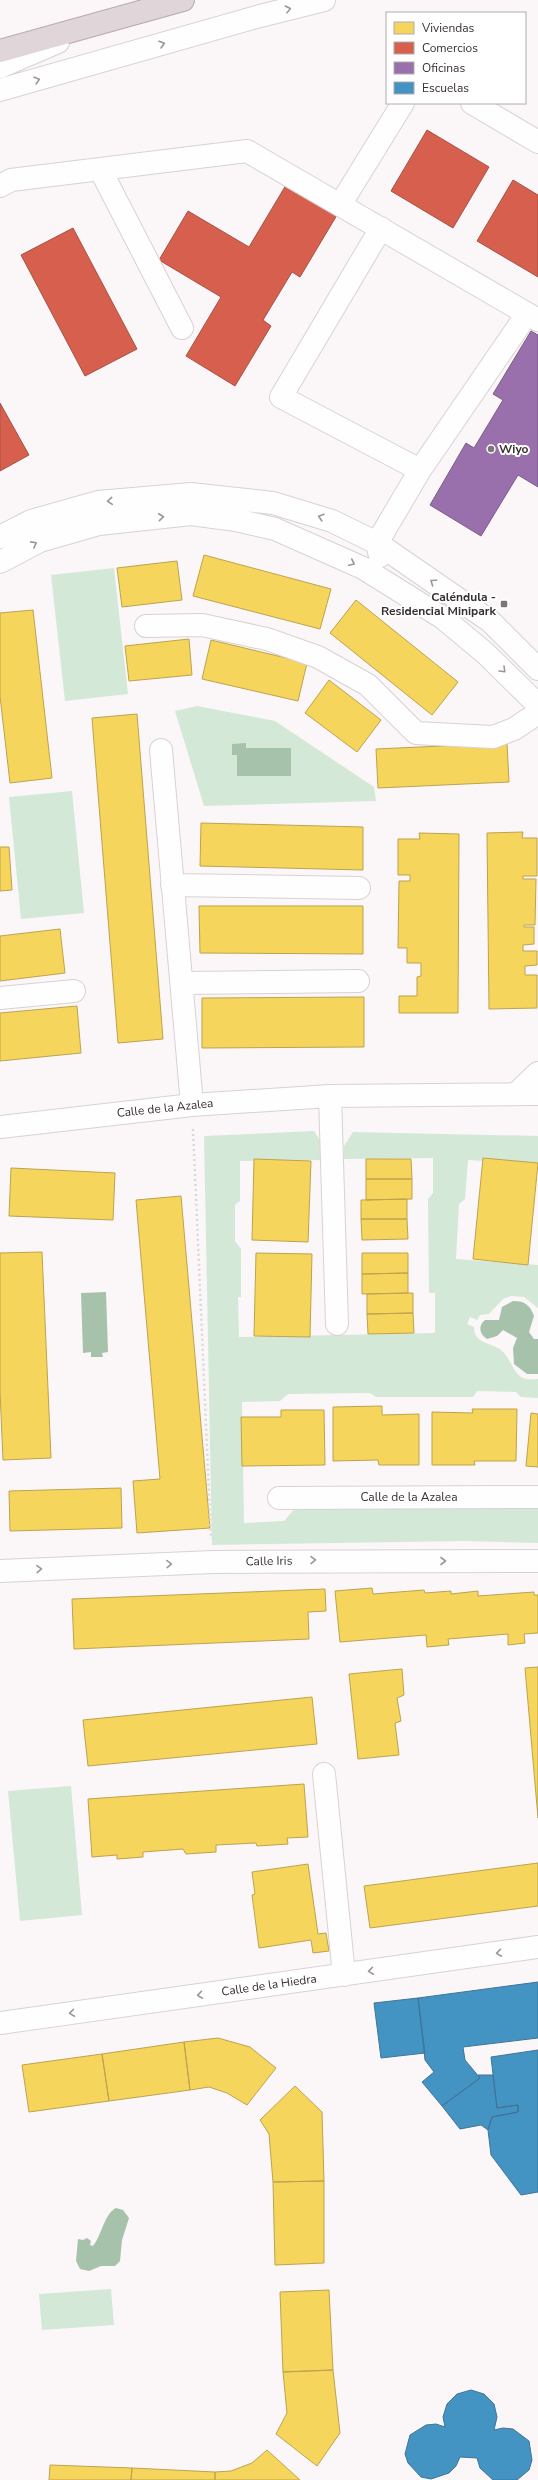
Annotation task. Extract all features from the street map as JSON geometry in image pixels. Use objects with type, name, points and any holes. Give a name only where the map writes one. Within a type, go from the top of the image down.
[{"type":"highway","points":[[0,51],[183,0]]},
{"type":"street","points":[[0,90],[260,16],[324,0]]},
{"type":"street","points":[[0,67],[108,22]]},
{"type":"street","points":[[340,205],[402,104]]},
{"type":"street","points":[[474,104],[538,142]]},
{"type":"street","points":[[0,186],[10,180],[247,151],[533,317],[420,470],[377,543],[378,553],[386,564],[465,631],[485,653],[538,705]]},
{"type":"street","points":[[100,169],[182,328]]},
{"type":"street","points":[[381,228],[281,397],[420,470]]},
{"type":"street","points":[[0,537],[31,521],[98,502],[191,494],[273,503],[332,521],[377,543],[490,621],[538,669]]},
{"type":"street","points":[[0,562],[40,541],[99,524],[191,514],[236,520],[275,529],[363,568],[443,618],[485,653]]},
{"type":"street","points":[[275,529],[294,529],[309,532],[348,546],[363,547],[377,543]]},
{"type":"street","points":[[146,626],[202,625],[267,639],[318,656],[368,685],[416,734],[493,737],[514,729],[538,713]]},
{"type":"street","points":[[160,750],[192,1105]]},
{"type":"street","points":[[172,885],[359,888]]},
{"type":"street","points":[[182,983],[358,981]]},
{"type":"street","points":[[0,998],[74,991]]},
{"type":"street","points":[[517,1093],[538,1073]]},
{"type":"street","name":"Calle de la Azalea","points":[[0,1126],[192,1105],[330,1096],[517,1093],[538,1094]]},
{"type":"street","points":[[330,1096],[337,1324]]},
{"type":"street","name":"Calle de la Azalea","points":[[279,1498],[538,1497]]},
{"type":"street","name":"Calle Iris","points":[[0,1571],[212,1562],[538,1561]]},
{"type":"street","points":[[324,1774],[344,1975]]},
{"type":"street","name":"Calle de la Hiedra","points":[[0,2023],[538,1947]]},
{"type":"path","points":[[192,1105],[212,1562]]},
{"type":"shaded area","points":[[114,568],[128,694],[65,701],[51,575]]},
{"type":"shaded area","points":[[197,706],[275,721],[374,787],[376,801],[204,806],[175,711]]},
{"type":"shaded area","points":[[246,743],[246,748],[291,748],[291,776],[237,776],[237,755],[232,755],[232,744]]},
{"type":"shaded area","points":[[72,791],[84,913],[21,919],[9,797]]},
{"type":"shaded area","points":[[314,1131],[321,1142],[322,1160],[240,1161],[240,1201],[235,1205],[235,1241],[241,1249],[241,1297],[238,1297],[239,1337],[435,1333],[435,1293],[429,1293],[428,1199],[433,1193],[433,1158],[344,1159],[344,1146],[353,1132],[538,1136],[538,1164],[468,1160],[465,1199],[459,1204],[456,1259],[538,1265],[538,1308],[524,1297],[511,1296],[503,1299],[489,1314],[480,1315],[477,1320],[470,1317],[467,1324],[474,1327],[475,1333],[480,1340],[501,1350],[519,1375],[523,1378],[538,1379],[538,1398],[521,1397],[516,1392],[477,1391],[473,1397],[376,1397],[370,1393],[288,1394],[280,1401],[242,1402],[244,1523],[284,1521],[297,1506],[538,1505],[538,1543],[464,1541],[212,1545],[204,1136]]},
{"type":"shaded area","points":[[106,1292],[108,1352],[102,1353],[103,1357],[91,1357],[91,1352],[83,1353],[81,1293]]},
{"type":"shaded area","points":[[513,1301],[526,1304],[531,1309],[534,1316],[529,1332],[534,1339],[538,1339],[538,1374],[527,1374],[514,1364],[513,1348],[517,1338],[503,1330],[497,1336],[487,1339],[482,1335],[480,1330],[481,1325],[485,1320],[499,1320],[502,1307]]},
{"type":"shaded area","points":[[71,1786],[82,1915],[20,1921],[8,1791]]},
{"type":"shaded area","points":[[116,2208],[123,2210],[129,2218],[122,2240],[120,2261],[115,2266],[101,2266],[89,2271],[80,2269],[76,2261],[78,2239],[83,2240],[87,2238],[91,2241],[90,2245],[93,2246],[109,2215]]},
{"type":"shaded area","points":[[111,2289],[114,2325],[42,2330],[39,2294]]},
{"type":"building: Viviendas","points":[[204,555],[331,589],[320,629],[193,596]]},
{"type":"building: Viviendas","points":[[177,561],[182,600],[122,607],[117,568]]},
{"type":"building: Viviendas","points":[[356,600],[458,682],[432,715],[330,633]]},
{"type":"building: Viviendas","points":[[33,610],[52,778],[10,783],[0,696],[0,613]]},
{"type":"building: Viviendas","points":[[189,639],[192,675],[129,681],[125,646]]},
{"type":"building: Viviendas","points":[[211,640],[307,663],[298,701],[202,679]]},
{"type":"building: Viviendas","points":[[329,680],[381,720],[357,752],[305,713]]},
{"type":"building: Viviendas","points":[[137,714],[163,1039],[118,1043],[92,718]]},
{"type":"building: Viviendas","points":[[507,743],[509,782],[378,788],[376,749]]},
{"type":"building: Viviendas","points":[[201,823],[363,827],[363,870],[200,866]]},
{"type":"building: Viviendas","points":[[523,832],[522,838],[537,838],[537,876],[523,876],[523,879],[536,879],[535,925],[524,925],[524,927],[534,927],[534,944],[523,945],[523,951],[537,951],[537,965],[525,966],[525,975],[537,975],[537,1008],[489,1009],[487,833]]},
{"type":"building: Viviendas","points":[[419,833],[459,834],[458,1013],[399,1013],[399,996],[417,996],[417,977],[421,976],[421,963],[407,963],[407,948],[398,948],[399,881],[410,881],[410,875],[398,875],[398,839],[420,839]]},
{"type":"building: Viviendas","points":[[0,847],[9,847],[12,890],[0,891]]},
{"type":"building: Viviendas","points":[[199,906],[363,906],[363,954],[200,953]]},
{"type":"building: Viviendas","points":[[60,929],[65,973],[0,981],[0,936]]},
{"type":"building: Viviendas","points":[[364,997],[364,1047],[202,1048],[202,998]]},
{"type":"building: Viviendas","points":[[77,1006],[81,1053],[0,1061],[0,1013]]},
{"type":"building: Viviendas","points":[[483,1158],[538,1163],[528,1265],[473,1259]]},
{"type":"building: Viviendas","points":[[254,1159],[311,1161],[308,1242],[252,1240]]},
{"type":"building: Viviendas","points":[[366,1159],[411,1159],[412,1179],[366,1179]]},
{"type":"building: Viviendas","points":[[11,1168],[115,1173],[113,1220],[9,1216]]},
{"type":"building: Viviendas","points":[[366,1179],[412,1179],[412,1199],[366,1200]]},
{"type":"building: Viviendas","points":[[181,1196],[210,1528],[137,1533],[133,1481],[160,1479],[136,1200]]},
{"type":"building: Viviendas","points":[[407,1199],[407,1219],[361,1219],[361,1200]]},
{"type":"building: Viviendas","points":[[361,1219],[407,1219],[408,1239],[362,1240]]},
{"type":"building: Viviendas","points":[[42,1252],[51,1458],[3,1460],[0,1391],[0,1253]]},
{"type":"building: Viviendas","points":[[256,1253],[312,1254],[310,1337],[254,1336]]},
{"type":"building: Viviendas","points":[[362,1253],[408,1253],[408,1273],[362,1274]]},
{"type":"building: Viviendas","points":[[408,1273],[408,1293],[362,1294],[362,1274]]},
{"type":"building: Viviendas","points":[[413,1293],[413,1313],[367,1314],[367,1294]]},
{"type":"building: Viviendas","points":[[413,1313],[414,1333],[368,1334],[367,1314]]},
{"type":"building: Viviendas","points":[[382,1406],[382,1415],[419,1414],[419,1465],[379,1465],[378,1460],[333,1461],[333,1407]]},
{"type":"building: Viviendas","points":[[472,1409],[517,1409],[516,1461],[474,1461],[475,1465],[432,1465],[432,1412],[473,1413]]},
{"type":"building: Viviendas","points":[[281,1410],[324,1410],[325,1465],[242,1466],[241,1417],[281,1417]]},
{"type":"building: Viviendas","points":[[531,1413],[538,1414],[538,1467],[526,1466]]},
{"type":"building: Viviendas","points":[[121,1488],[122,1528],[10,1531],[9,1491]]},
{"type":"building: Viviendas","points":[[372,1588],[373,1594],[424,1590],[425,1593],[451,1591],[451,1594],[478,1591],[478,1596],[534,1592],[534,1595],[538,1595],[538,1633],[524,1634],[525,1643],[508,1645],[508,1634],[448,1639],[449,1645],[427,1647],[426,1635],[340,1642],[335,1591]]},
{"type":"building: Viviendas","points":[[325,1589],[326,1611],[308,1612],[309,1639],[74,1649],[72,1599]]},
{"type":"building: Viviendas","points":[[538,1667],[538,1818],[525,1668]]},
{"type":"building: Viviendas","points":[[402,1669],[404,1695],[397,1698],[401,1721],[395,1723],[399,1755],[358,1759],[349,1674]]},
{"type":"building: Viviendas","points":[[312,1697],[317,1744],[88,1766],[83,1720]]},
{"type":"building: Viviendas","points":[[304,1784],[308,1837],[287,1838],[288,1844],[257,1846],[256,1843],[216,1845],[216,1852],[186,1854],[183,1849],[143,1852],[143,1857],[117,1859],[117,1855],[92,1857],[88,1799]]},
{"type":"building: Viviendas","points":[[538,1863],[538,1906],[370,1928],[364,1886]]},
{"type":"building: Viviendas","points":[[308,1864],[318,1934],[326,1933],[329,1951],[313,1953],[311,1940],[259,1948],[252,1895],[255,1894],[252,1872]]},
{"type":"building: Viviendas","points":[[218,2038],[250,2047],[276,2068],[247,2105],[227,2093],[209,2087],[190,2090],[184,2042]]},
{"type":"building: Viviendas","points":[[184,2042],[190,2090],[109,2101],[102,2054]]},
{"type":"building: Viviendas","points":[[102,2054],[109,2101],[29,2112],[22,2065]]},
{"type":"building: Viviendas","points":[[295,2086],[322,2112],[324,2181],[273,2182],[269,2134],[260,2120]]},
{"type":"building: Viviendas","points":[[324,2181],[324,2263],[275,2265],[273,2182]]},
{"type":"building: Viviendas","points":[[329,2290],[333,2370],[283,2372],[280,2292]]},
{"type":"building: Viviendas","points":[[333,2370],[340,2433],[317,2466],[276,2434],[287,2413],[283,2372]]},
{"type":"building: Viviendas","points":[[267,2450],[300,2480],[215,2480],[215,2472],[231,2471],[252,2463]]},
{"type":"building: Viviendas","points":[[50,2465],[132,2468],[131,2480],[49,2480]]},
{"type":"building: Viviendas","points":[[132,2468],[215,2472],[215,2480],[131,2480]]},
{"type":"building: Comercios","points":[[427,130],[489,167],[453,228],[391,191]]},
{"type":"building: Comercios","points":[[513,180],[538,195],[538,277],[477,241]]},
{"type":"building: Comercios","points":[[286,185],[337,215],[300,277],[292,272],[263,320],[271,326],[235,386],[186,356],[221,297],[159,260],[188,211],[249,247]]},
{"type":"building: Comercios","points":[[73,228],[137,349],[85,376],[21,255]]},
{"type":"building: Comercios","points":[[0,403],[29,455],[0,471]]},
{"type":"building: Oficinas","points":[[531,331],[538,335],[538,487],[518,475],[481,536],[430,505],[466,443],[474,448],[503,400],[493,394]]},
{"type":"building: Escuelas","points":[[538,1982],[538,2038],[463,2047],[465,2060],[480,2078],[442,2106],[422,2082],[434,2072],[425,2060],[418,1998]]},
{"type":"building: Escuelas","points":[[418,1998],[425,2053],[381,2058],[374,2003]]},
{"type":"building: Escuelas","points":[[538,2050],[538,2192],[521,2195],[491,2155],[488,2130],[492,2117],[518,2112],[518,2105],[497,2108],[491,2057]]},
{"type":"building: Escuelas","points":[[478,2075],[493,2075],[497,2108],[518,2105],[518,2112],[492,2117],[488,2130],[481,2125],[460,2129],[442,2106],[480,2078]]},
{"type":"building: Escuelas","points":[[471,2390],[484,2394],[494,2404],[497,2417],[494,2430],[503,2428],[513,2429],[529,2441],[532,2460],[529,2470],[517,2480],[493,2480],[480,2468],[477,2458],[460,2457],[456,2466],[449,2473],[431,2479],[421,2477],[408,2463],[405,2454],[410,2435],[426,2425],[436,2424],[445,2427],[443,2417],[447,2404],[457,2394]]},
{"type":"place","name":"Wiyo","points":[[491,449]]},
{"type":"place","name":"Caléndula - Residencial Minipark","points":[[504,604]]}]
